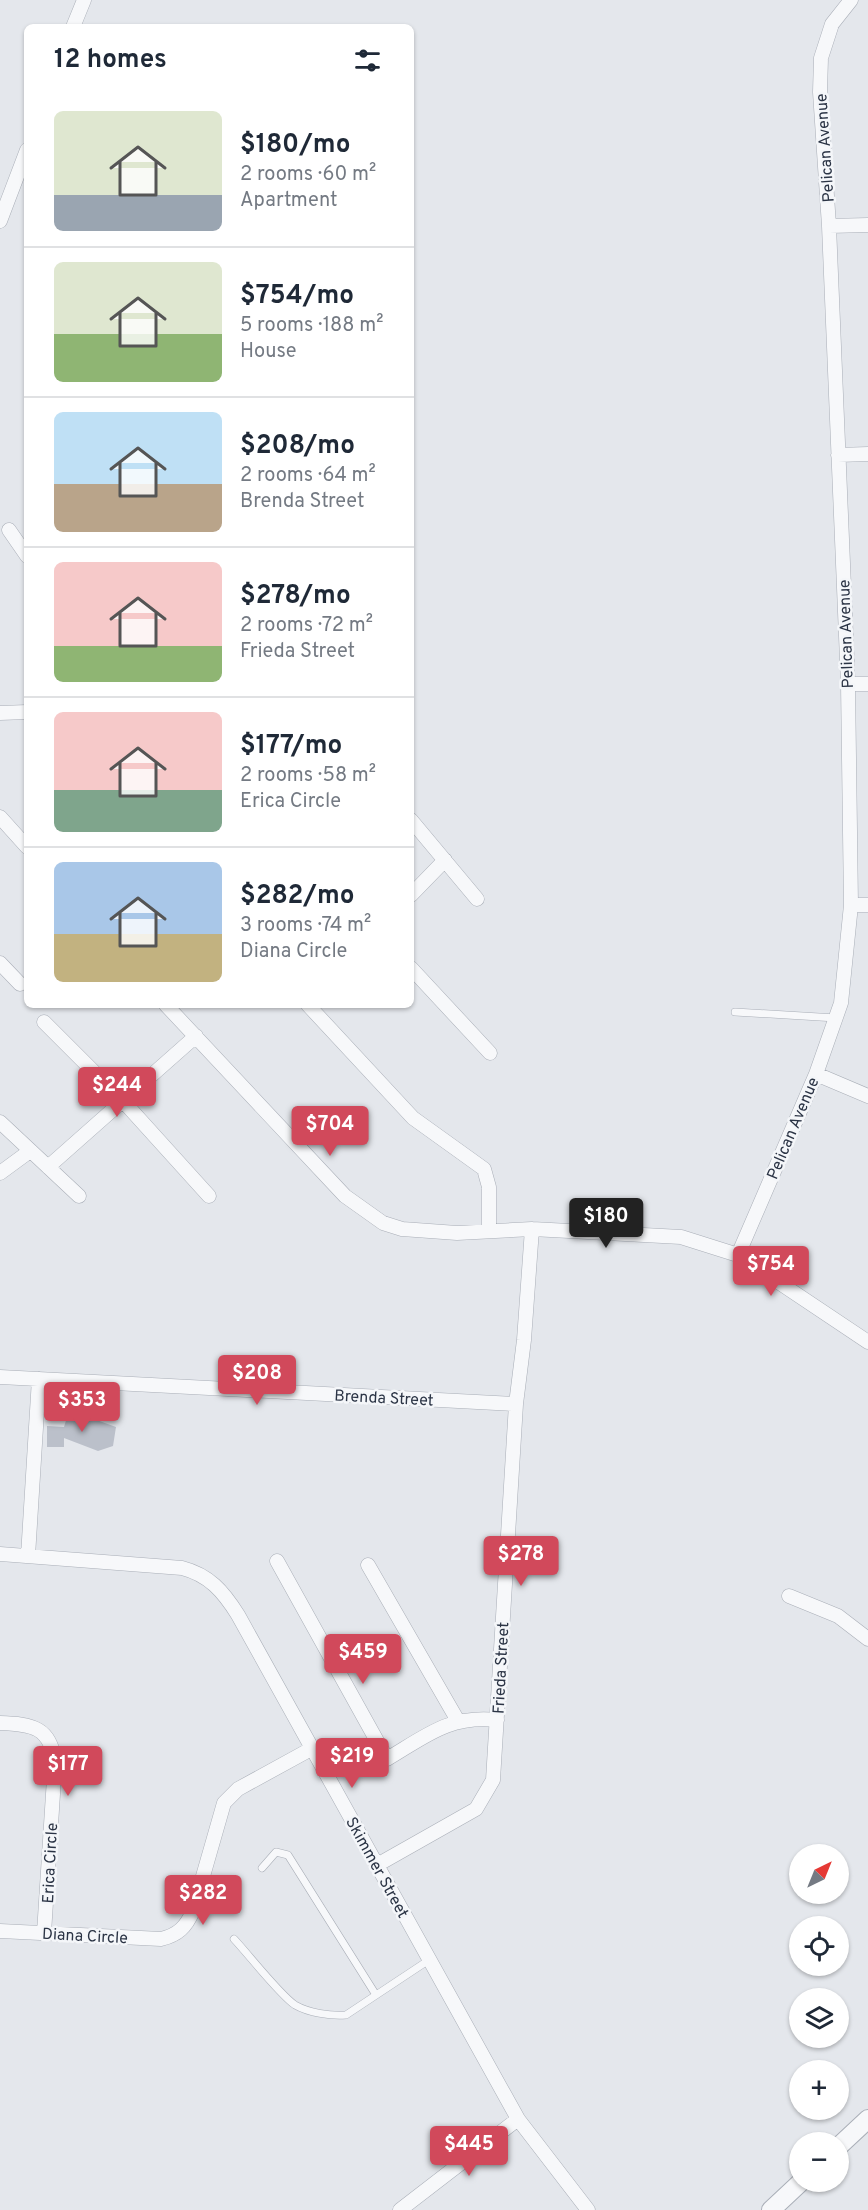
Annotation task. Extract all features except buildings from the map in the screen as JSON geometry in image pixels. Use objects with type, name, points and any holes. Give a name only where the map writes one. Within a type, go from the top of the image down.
[{"type":"street","points":[[75,24],[84,0]]},
{"type":"street","name":"Pelican Avenue","points":[[738,1255],[816,1074],[841,1003],[851,905],[848,684],[829,226],[820,92],[821,58],[832,24],[850,0]]},
{"type":"street","points":[[0,221],[24,158]]},
{"type":"street","points":[[829,226],[868,225]]},
{"type":"street","points":[[838,455],[868,454]]},
{"type":"street","points":[[9,530],[24,552]]},
{"type":"street","points":[[848,684],[868,684]]},
{"type":"street","points":[[0,713],[24,712]]},
{"type":"street","points":[[0,818],[24,844]]},
{"type":"street","points":[[414,824],[477,898]]},
{"type":"street","points":[[414,892],[445,860]]},
{"type":"street","points":[[851,905],[868,905]]},
{"type":"street","points":[[0,963],[20,984]]},
{"type":"street","points":[[414,971],[490,1053]]},
{"type":"street","points":[[169,1008],[345,1196],[389,1226],[457,1233],[532,1229],[681,1238],[738,1255],[868,1342]]},
{"type":"street","points":[[311,1008],[413,1118],[484,1169],[489,1187],[489,1231]]},
{"type":"street","points":[[44,1022],[124,1102],[209,1196]]},
{"type":"street","points":[[48,1167],[196,1036]]},
{"type":"street","points":[[816,1074],[868,1096]]},
{"type":"street","points":[[0,1122],[79,1196]]},
{"type":"street","points":[[0,1173],[30,1151]]},
{"type":"street","name":"Frieda Street","points":[[377,1865],[476,1809],[493,1780],[516,1404],[524,1340],[532,1229]]},
{"type":"street","name":"Brenda Street","points":[[0,1377],[516,1404]]},
{"type":"street","points":[[28,1556],[39,1379]]},
{"type":"street","name":"Skimmer Street","points":[[0,1554],[182,1568],[212,1581],[238,1615],[518,2119],[588,2210]]},
{"type":"street","points":[[277,1561],[387,1760],[443,1725],[476,1718],[497,1720]]},
{"type":"street","points":[[368,1565],[458,1720]]},
{"type":"street","points":[[789,1596],[837,1616],[868,1639]]},
{"type":"street","name":"Erica Circle","points":[[0,1723],[21,1724],[36,1728],[45,1735],[53,1748],[55,1763],[44,1933]]},
{"type":"street","name":"Diana Circle","points":[[0,1931],[161,1939],[173,1936],[188,1921],[193,1911],[224,1803],[238,1789],[311,1749]]},
{"type":"street","points":[[400,2210],[518,2119]]},
{"type":"street","points":[[849,2137],[868,2120]]},
{"type":"street","points":[[771,2210],[790,2192]]},
{"type":"lane","points":[[735,1012],[836,1018]]},
{"type":"lane","points":[[262,1868],[276,1852],[288,1854],[376,1995]]},
{"type":"lane","points":[[234,1939],[294,2004],[309,2011],[346,2015],[429,1960]]}]
